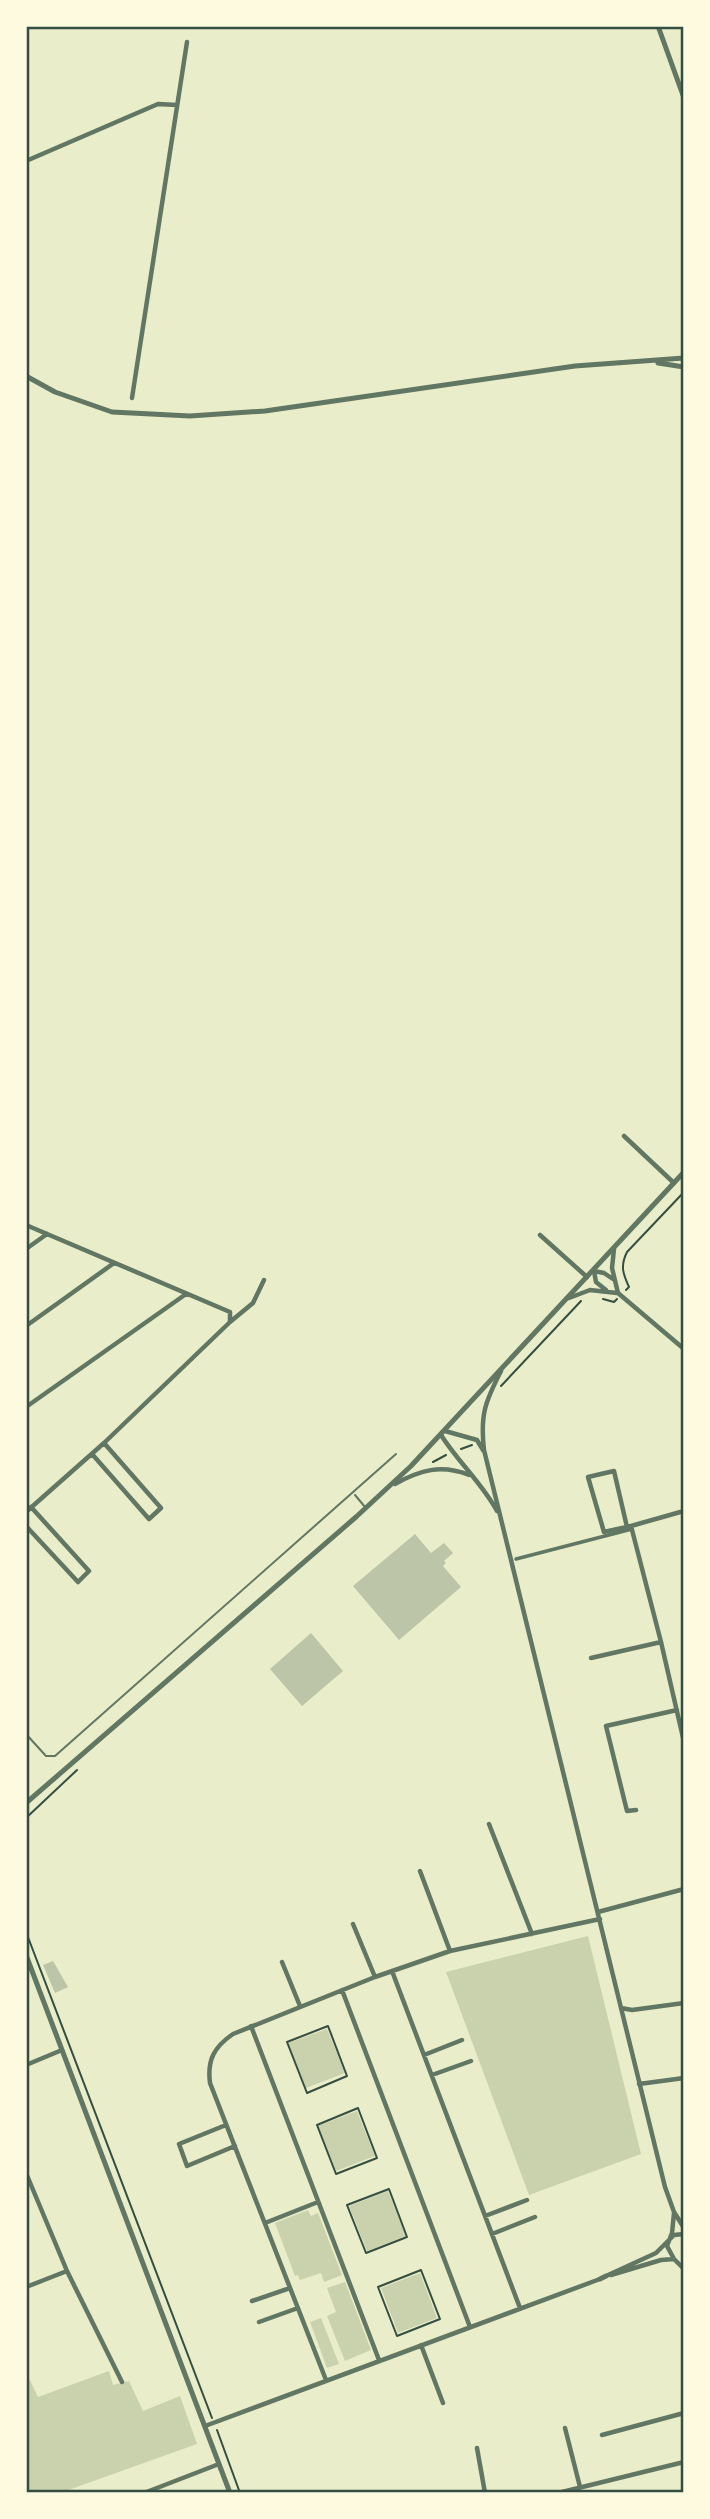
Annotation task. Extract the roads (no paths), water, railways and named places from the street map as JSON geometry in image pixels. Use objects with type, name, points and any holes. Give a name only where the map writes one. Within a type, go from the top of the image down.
[{"type":"street","points":[[658,26],[684,98]]},
{"type":"street","points":[[132,398],[187,42]]},
{"type":"street","points":[[26,160],[158,104],[177,105]]},
{"type":"street","points":[[26,376],[55,391],[112,412],[190,416],[265,411],[575,366],[684,358]]},
{"type":"street","points":[[648,361],[684,367]]},
{"type":"street","points":[[624,1136],[674,1183]]},
{"type":"street","points":[[26,1803],[366,1508],[443,1433],[684,1172]]},
{"type":"street","points":[[26,1226],[230,1312],[230,1322]]},
{"type":"street","points":[[26,1249],[47,1234]]},
{"type":"street","points":[[540,1235],[587,1278]]},
{"type":"street","points":[[614,1249],[613,1279],[619,1294]]},
{"type":"street","points":[[26,1326],[114,1263]]},
{"type":"street","points":[[594,1271],[613,1279]]},
{"type":"street","points":[[594,1271],[596,1282],[606,1291]]},
{"type":"street","points":[[26,1512],[253,1303],[264,1280]]},
{"type":"street","points":[[568,1298],[590,1290],[619,1294],[684,1349]]},
{"type":"street","points":[[26,1407],[186,1294]]},
{"type":"street","points":[[205,2426],[603,2277],[656,2253],[674,2235],[684,2231],[674,2212],[639,2084],[484,1450],[481,1423],[491,1391],[503,1366]]},
{"type":"street","points":[[443,1433],[477,1440],[484,1450]]},
{"type":"street","points":[[443,1433],[452,1452],[487,1493],[501,1518]]},
{"type":"street","points":[[92,1454],[149,1519],[157,1513],[162,1508],[104,1443]]},
{"type":"street","points":[[385,1489],[422,1470],[455,1469],[473,1476]]},
{"type":"street","points":[[630,1527],[604,1532],[589,1477],[614,1471],[630,1527],[661,1642],[684,1742]]},
{"type":"street","points":[[26,1525],[78,1582],[89,1571],[32,1507]]},
{"type":"street","points":[[516,1559],[684,1511]]},
{"type":"street","points":[[592,1658],[661,1642]]},
{"type":"street","points":[[636,1810],[627,1811],[606,1727],[677,1710]]},
{"type":"street","points":[[489,1824],[532,1934]]},
{"type":"street","points":[[420,1871],[450,1951]]},
{"type":"street","points":[[598,1912],[684,1889]]},
{"type":"street","points":[[326,2380],[210,2083],[208,2070],[211,2056],[221,2043],[251,2026],[392,1970],[450,1951],[600,1919]]},
{"type":"street","points":[[353,1923],[375,1977]]},
{"type":"street","points":[[26,1955],[230,2493]]},
{"type":"street","points":[[282,1962],[300,2006]]},
{"type":"street","points":[[392,1970],[520,2308]]},
{"type":"street","points":[[342,1990],[470,2327]]},
{"type":"street","points":[[621,2008],[632,2010],[684,2003]]},
{"type":"street","points":[[251,2026],[379,2360]]},
{"type":"street","points":[[424,2055],[462,2040]]},
{"type":"street","points":[[26,2065],[63,2049]]},
{"type":"street","points":[[432,2075],[471,2060]]},
{"type":"street","points":[[639,2084],[684,2078]]},
{"type":"street","points":[[226,2125],[179,2144],[187,2166],[235,2146]]},
{"type":"street","points":[[26,2172],[67,2271],[122,2382]]},
{"type":"street","points":[[485,2216],[527,2200]]},
{"type":"street","points":[[265,2222],[318,2202]]},
{"type":"street","points":[[674,2212],[667,2246],[674,2259],[683,2267]]},
{"type":"street","points":[[492,2234],[535,2217]]},
{"type":"street","points":[[603,2277],[674,2259]]},
{"type":"street","points":[[26,2287],[67,2271]]},
{"type":"street","points":[[252,2301],[290,2288]]},
{"type":"street","points":[[259,2322],[298,2308]]},
{"type":"street","points":[[421,2345],[443,2403]]},
{"type":"street","points":[[602,2435],[684,2413]]},
{"type":"street","points":[[565,2428],[580,2487]]},
{"type":"street","points":[[477,2448],[485,2493]]},
{"type":"street","points":[[558,2493],[684,2462]]},
{"type":"street","points":[[144,2493],[219,2464]]},
{"type":"lane","points":[[26,1734],[46,1756],[55,1756],[396,1454]]},
{"type":"lane","points":[[353,1494],[366,1508]]}]
